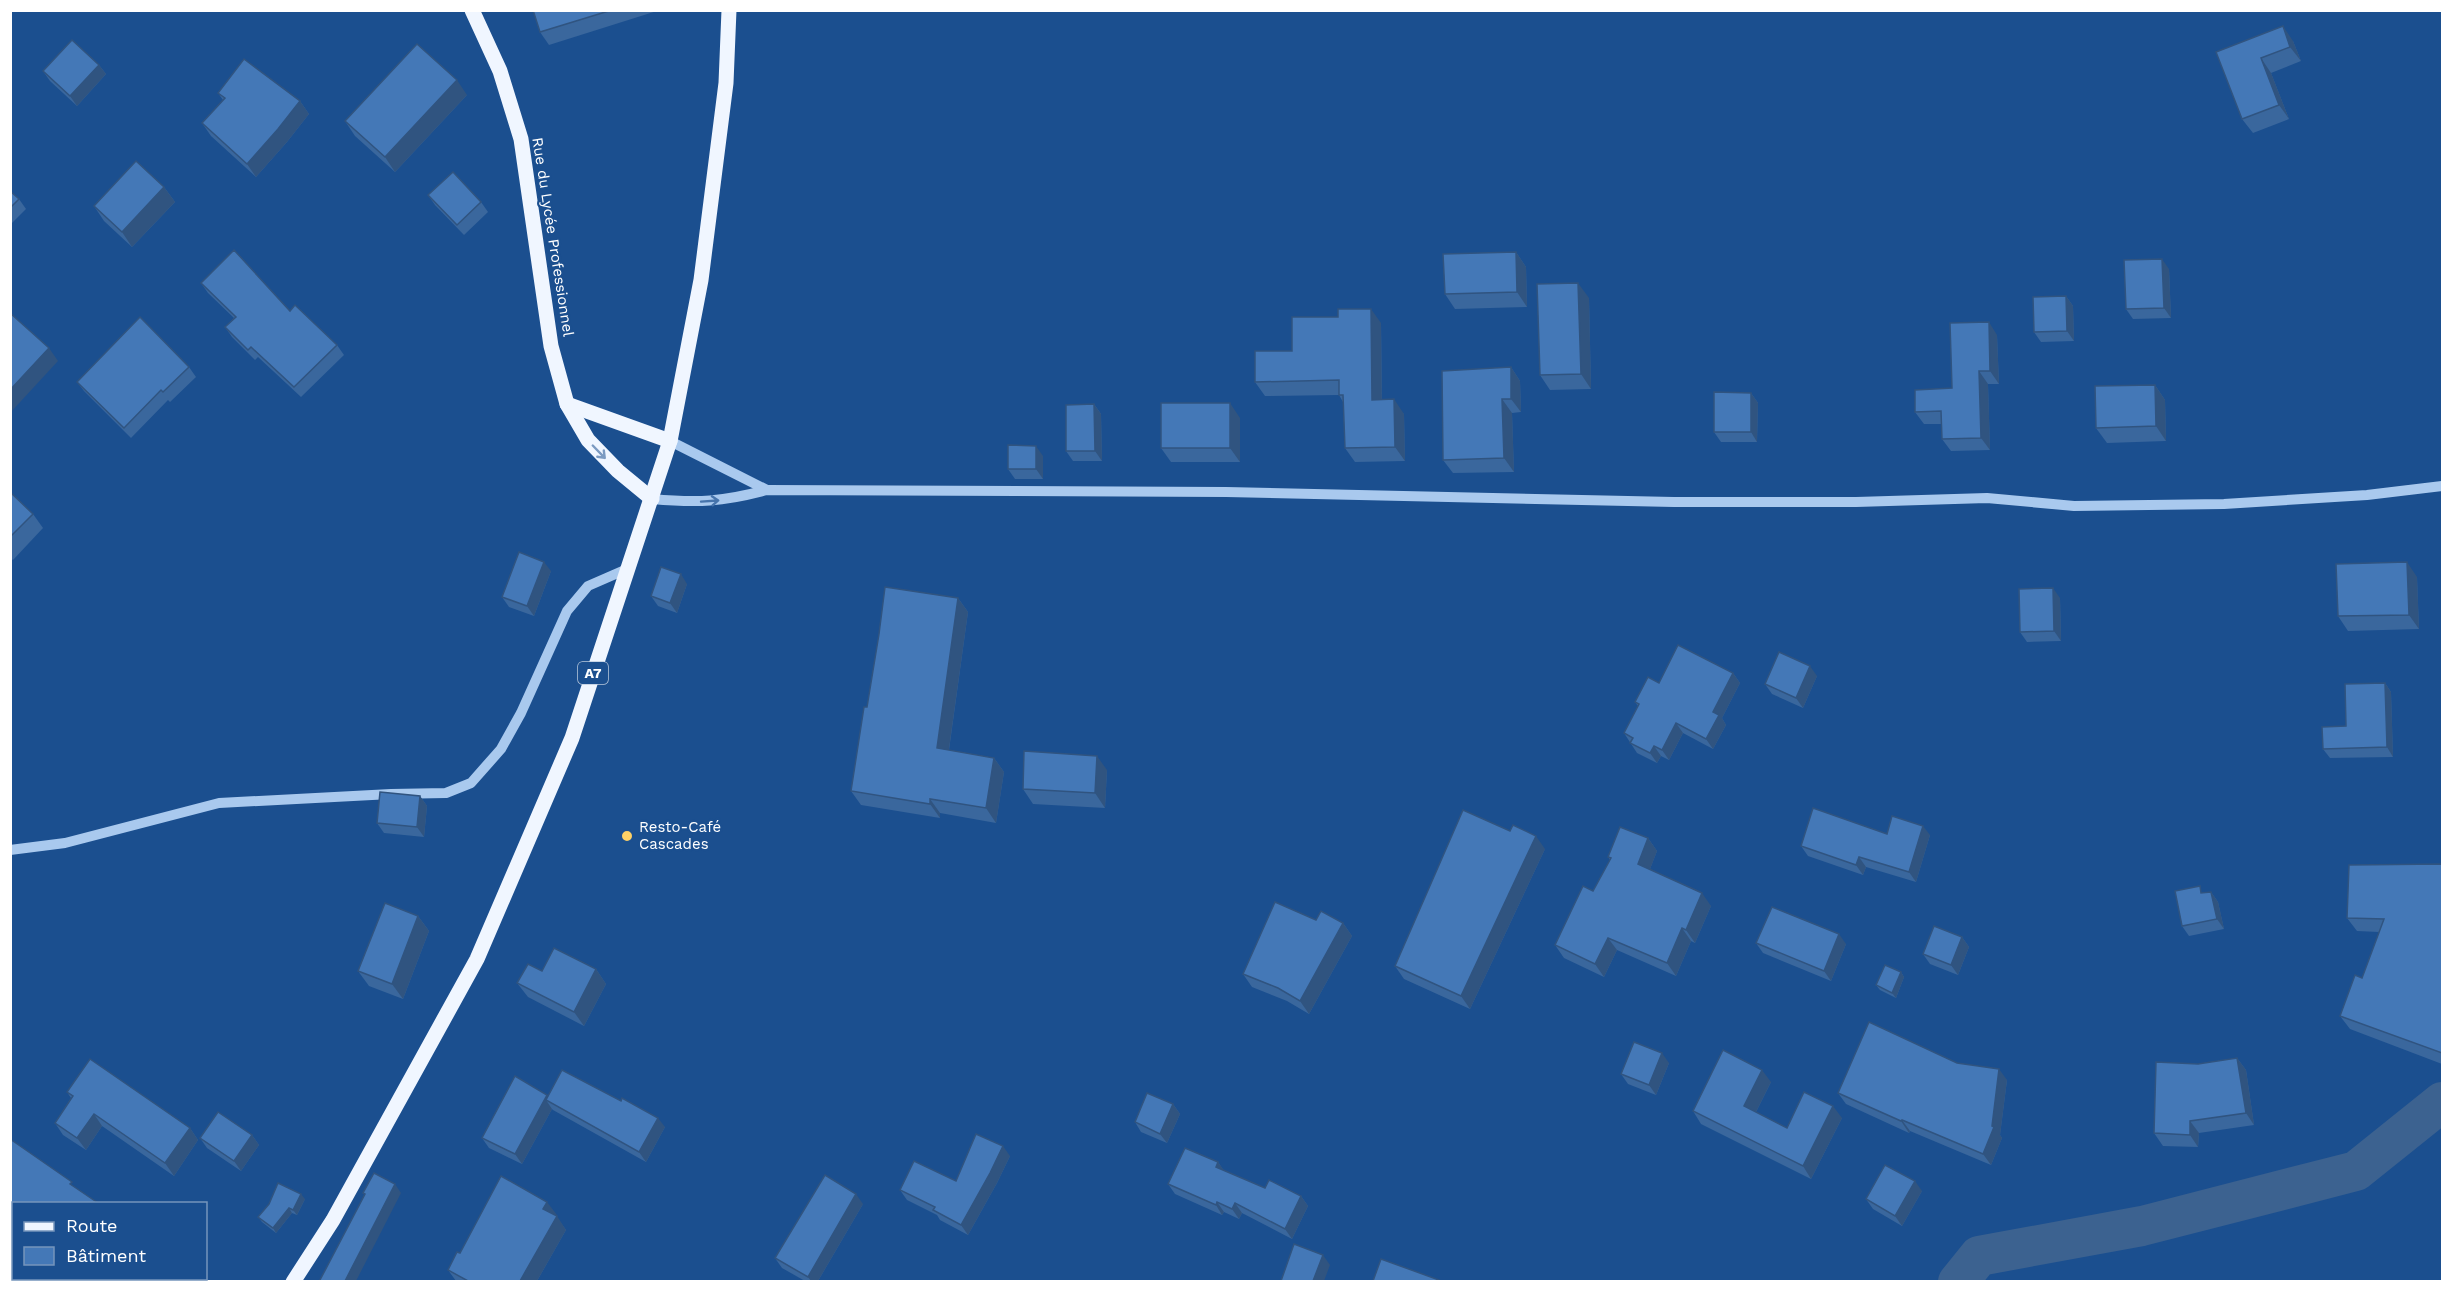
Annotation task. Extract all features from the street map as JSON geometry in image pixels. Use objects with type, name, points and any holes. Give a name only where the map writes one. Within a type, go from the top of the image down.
[{"type":"main road","name":"Rue du Lycée Professionnel","points":[[472,10],[500,71],[521,139],[551,346],[567,404],[588,440],[618,471],[652,499]]},
{"type":"main road","name":"A7","points":[[293,1281],[333,1220],[477,959],[572,738],[670,441],[701,280],[726,83],[729,10]]},
{"type":"main road","points":[[567,404],[670,441]]},
{"type":"street","points":[[670,441],[767,490]]},
{"type":"street","points":[[652,499],[691,502],[728,500],[767,490],[1226,492],[1674,502],[1856,502],[1987,498],[2074,506],[2224,504],[2367,495],[2442,486]]},
{"type":"street","points":[[10,850],[64,843],[219,803],[446,793],[471,783],[501,749],[521,712],[567,611],[588,586],[627,569]]},
{"type":"building","points":[[533,10],[612,10],[540,32]]},
{"type":"building","points":[[2283,26],[2290,47],[2261,58],[2279,105],[2242,119],[2216,52]]},
{"type":"building","points":[[72,40],[99,65],[70,96],[43,71]]},
{"type":"building","points":[[417,44],[457,80],[385,157],[345,121]]},
{"type":"building","points":[[244,59],[300,101],[247,164],[202,123],[225,98],[218,93]]},
{"type":"building","points":[[136,161],[164,187],[122,232],[94,206]]},
{"type":"building","points":[[453,172],[481,202],[457,225],[428,195]]},
{"type":"building","points":[[10,191],[19,199],[10,208]]},
{"type":"building","points":[[234,250],[290,311],[295,305],[337,345],[294,387],[251,347],[248,350],[225,327],[236,317],[201,283]]},
{"type":"building","points":[[1516,252],[1517,292],[1445,294],[1443,254]]},
{"type":"building","points":[[2162,259],[2164,308],[2126,309],[2124,260]]},
{"type":"building","points":[[1578,283],[1581,374],[1540,375],[1537,284]]},
{"type":"building","points":[[2066,296],[2067,331],[2034,332],[2033,297]]},
{"type":"building","points":[[1338,309],[1371,309],[1372,400],[1394,399],[1395,447],[1345,448],[1343,395],[1339,395],[1339,380],[1255,382],[1255,351],[1292,351],[1292,317],[1338,317]]},
{"type":"building","points":[[10,313],[49,348],[10,390]]},
{"type":"building","points":[[140,317],[189,367],[163,392],[161,390],[124,428],[77,382]]},
{"type":"building","points":[[1989,322],[1990,371],[1979,371],[1981,438],[1942,439],[1941,411],[1915,412],[1915,390],[1952,388],[1950,323]]},
{"type":"building","points":[[1511,367],[1511,399],[1502,399],[1504,458],[1443,460],[1442,371]]},
{"type":"building","points":[[2155,385],[2156,426],[2096,428],[2095,386]]},
{"type":"building","points":[[1714,392],[1751,393],[1751,432],[1714,432]]},
{"type":"building","points":[[1161,403],[1230,403],[1230,448],[1161,448]]},
{"type":"building","points":[[1094,404],[1095,451],[1066,451],[1066,405]]},
{"type":"building","points":[[1008,445],[1036,446],[1036,469],[1008,469]]},
{"type":"building","points":[[10,492],[33,514],[10,537]]},
{"type":"building","points":[[519,552],[544,562],[527,606],[502,597]]},
{"type":"building","points":[[2407,562],[2409,615],[2338,616],[2336,564]]},
{"type":"building","points":[[661,567],[681,574],[670,603],[651,596]]},
{"type":"building","points":[[885,587],[958,598],[937,748],[994,758],[986,808],[930,799],[930,804],[851,791],[864,707],[867,707]]},
{"type":"building","points":[[2053,588],[2054,631],[2020,632],[2019,589]]},
{"type":"building","points":[[1678,645],[1733,673],[1713,712],[1719,715],[1706,739],[1676,723],[1662,750],[1654,746],[1650,753],[1630,743],[1633,738],[1624,733],[1639,704],[1635,702],[1648,677],[1659,683]]},
{"type":"building","points":[[1779,652],[1810,666],[1796,698],[1765,684]]},
{"type":"building","points":[[2385,683],[2387,747],[2323,749],[2322,727],[2346,726],[2345,684]]},
{"type":"building","points":[[1024,751],[1097,756],[1095,793],[1023,789]]},
{"type":"building","points":[[380,792],[420,796],[417,827],[377,823]]},
{"type":"building","points":[[1813,808],[1887,834],[1892,816],[1923,826],[1909,872],[1859,857],[1856,865],[1801,846]]},
{"type":"building","points":[[1463,810],[1510,831],[1513,825],[1536,836],[1461,996],[1395,966]]},
{"type":"building","points":[[1620,827],[1648,838],[1638,864],[1702,893],[1686,930],[1682,928],[1667,963],[1608,938],[1595,964],[1555,945],[1583,886],[1593,891],[1611,858],[1608,857]]},
{"type":"building","points":[[2442,864],[2442,1053],[2340,1016],[2355,975],[2362,978],[2384,919],[2347,918],[2349,865]]},
{"type":"building","points":[[2200,886],[2201,893],[2211,892],[2217,919],[2182,926],[2175,891]]},
{"type":"building","points":[[1275,902],[1316,920],[1321,911],[1343,923],[1300,1001],[1278,988],[1243,974]]},
{"type":"building","points":[[385,903],[418,916],[392,984],[358,971]]},
{"type":"building","points":[[1772,907],[1839,934],[1824,971],[1756,943]]},
{"type":"building","points":[[1934,926],[1962,937],[1951,965],[1923,954]]},
{"type":"building","points":[[554,948],[596,969],[574,1012],[517,983],[528,964],[542,971]]},
{"type":"building","points":[[1885,965],[1901,972],[1892,993],[1876,985]]},
{"type":"building","points":[[1869,1022],[1957,1063],[1999,1069],[1992,1126],[1994,1127],[1983,1154],[1838,1093]]},
{"type":"building","points":[[1634,1042],[1662,1053],[1649,1085],[1621,1074]]},
{"type":"building","points":[[1723,1050],[1762,1070],[1744,1106],[1787,1128],[1804,1092],[1833,1106],[1803,1166],[1693,1111]]},
{"type":"building","points":[[2237,1058],[2246,1113],[2190,1121],[2190,1135],[2154,1133],[2156,1062],[2198,1064]]},
{"type":"building","points":[[90,1059],[190,1128],[165,1163],[94,1114],[77,1138],[55,1123],[73,1096],[67,1092]]},
{"type":"building","points":[[562,1070],[658,1118],[639,1152],[546,1100]]},
{"type":"building","points":[[515,1076],[547,1095],[515,1154],[482,1138]]},
{"type":"building","points":[[1147,1093],[1173,1104],[1160,1134],[1135,1122]]},
{"type":"building","points":[[218,1112],[252,1135],[234,1161],[200,1138]]},
{"type":"building","points":[[976,1134],[1003,1146],[961,1225],[933,1210],[935,1207],[900,1190],[914,1161],[956,1181]]},
{"type":"building","points":[[10,1139],[97,1202],[12,1202],[12,1280],[92,1280],[10,1281]]},
{"type":"building","points":[[1185,1148],[1218,1162],[1216,1167],[1265,1188],[1269,1180],[1301,1196],[1285,1229],[1235,1203],[1232,1209],[1217,1202],[1216,1205],[1168,1184]]},
{"type":"building","points":[[1885,1165],[1915,1181],[1895,1216],[1866,1199]]},
{"type":"building","points":[[374,1173],[395,1184],[345,1281],[322,1281],[320,1280]]},
{"type":"building","points":[[825,1175],[856,1194],[808,1277],[775,1258]]},
{"type":"building","points":[[501,1176],[547,1202],[543,1209],[557,1216],[520,1281],[468,1281],[448,1270],[457,1252],[460,1253]]},
{"type":"building","points":[[278,1183],[301,1194],[293,1210],[289,1208],[273,1228],[258,1217],[269,1204]]},
{"type":"building","points":[[1294,1244],[1323,1255],[1313,1281],[1281,1281]]},
{"type":"building","points":[[1381,1259],[1439,1280],[1439,1281],[1373,1281]]},
{"type":"waterway","points":[[1958,1282],[1979,1256],[2142,1226],[2356,1171],[2442,1102]]},
{"type":"place","name":"Resto-Café Cascades","points":[[627,836]]}]
